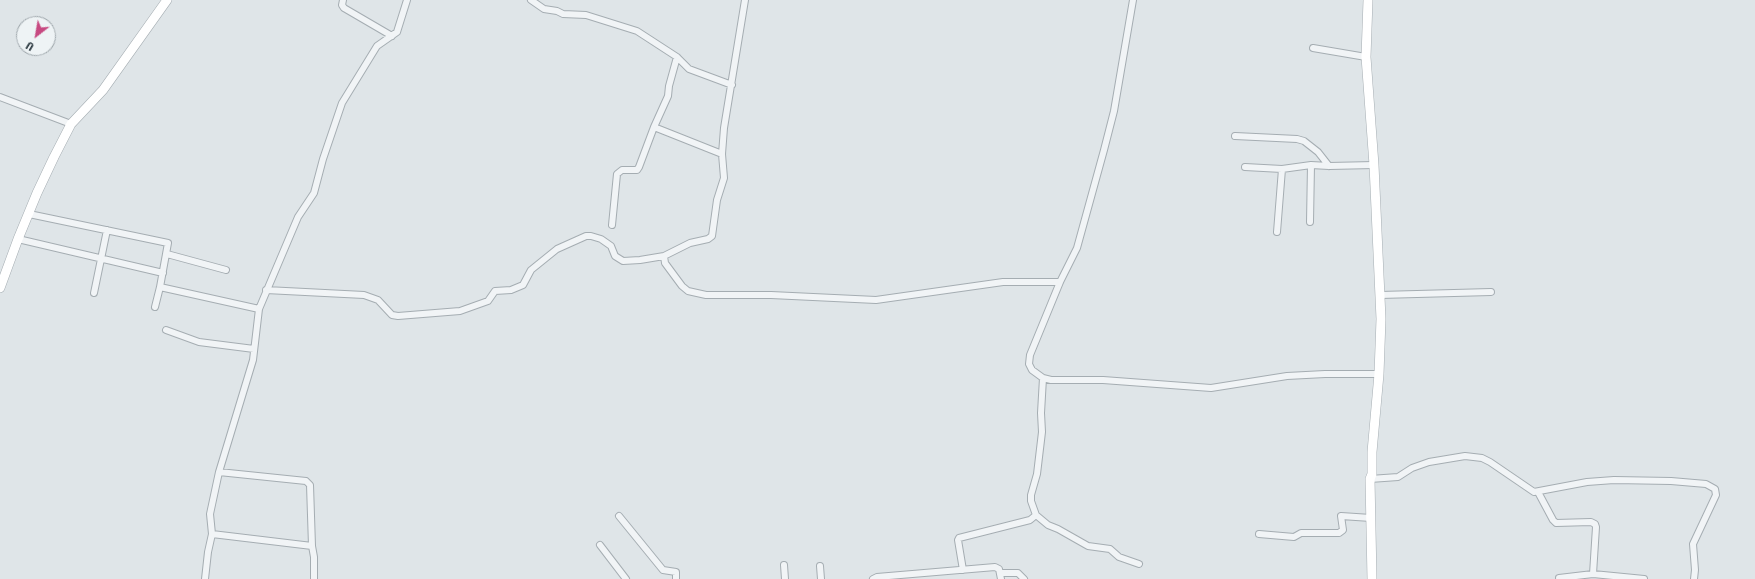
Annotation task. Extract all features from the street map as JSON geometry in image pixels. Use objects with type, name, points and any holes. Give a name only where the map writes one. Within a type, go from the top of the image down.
[{"type":"street","points":[[0,288],[18,239],[54,157],[71,124],[102,90],[167,0]]},
{"type":"street","points":[[343,0],[342,5],[344,8],[392,36]]},
{"type":"street","points":[[205,579],[212,534],[210,514],[219,472],[254,360],[259,309],[298,217],[314,193],[323,160],[342,103],[377,46],[392,36],[399,29],[407,0]]},
{"type":"street","points":[[531,0],[544,9],[557,11],[563,14],[586,15],[637,31],[677,57],[693,71],[732,84]]},
{"type":"street","points":[[266,290],[364,295],[378,300],[392,314],[398,316],[460,311],[488,301],[495,291],[511,290],[523,285],[531,270],[557,249],[586,236],[601,239],[611,246],[615,256],[623,261],[664,256],[690,243],[708,239],[712,236],[717,200],[724,178],[722,154],[724,128],[745,0]]},
{"type":"street","points":[[1133,0],[1114,111],[1077,248],[1060,282],[1030,355],[1028,364],[1032,370],[1044,378],[1051,380],[1103,380],[1211,388],[1287,376],[1379,374]]},
{"type":"street","points":[[1368,0],[1366,57],[1374,165],[1381,319],[1379,374],[1372,452],[1372,474],[1370,480],[1372,579]]},
{"type":"street","points":[[1313,48],[1366,57]]},
{"type":"street","points":[[612,225],[617,174],[622,170],[637,170],[639,167],[654,127],[668,96],[677,57]]},
{"type":"street","points":[[0,97],[71,124]]},
{"type":"street","points":[[654,127],[722,154]]},
{"type":"street","points":[[1235,136],[1297,139],[1304,141],[1318,152],[1329,166]]},
{"type":"street","points":[[1245,168],[1282,169],[1311,165],[1374,165]]},
{"type":"street","points":[[1310,222],[1311,165]]},
{"type":"street","points":[[1277,232],[1282,169]]},
{"type":"street","points":[[29,214],[168,243],[167,254],[155,306]]},
{"type":"street","points":[[94,293],[107,230]]},
{"type":"street","points":[[18,239],[163,273]]},
{"type":"street","points":[[167,254],[226,270]]},
{"type":"street","points":[[664,256],[665,264],[682,286],[688,291],[696,294],[706,295],[770,295],[876,300],[1003,282],[1060,282]]},
{"type":"street","points":[[160,287],[259,309]]},
{"type":"street","points":[[1380,295],[1491,292]]},
{"type":"street","points":[[166,330],[199,342],[254,349]]},
{"type":"street","points":[[1044,378],[1041,413],[1042,432],[1037,474],[1030,501],[1036,515],[1048,525],[1088,546],[1110,549],[1119,557],[1139,564]]},
{"type":"street","points":[[1370,480],[1398,477],[1412,468],[1429,462],[1465,456],[1475,456],[1490,462],[1529,490],[1538,492],[1587,482],[1614,480],[1672,481],[1706,484],[1715,489],[1716,494],[1715,500],[1693,544],[1695,570],[1694,579]]},
{"type":"street","points":[[219,472],[306,481],[310,486],[314,579]]},
{"type":"street","points":[[1538,492],[1556,523],[1591,522],[1595,524],[1593,574]]},
{"type":"street","points":[[963,570],[958,540],[959,538],[1030,520],[1036,515]]},
{"type":"street","points":[[619,516],[663,570],[676,572],[676,579]]},
{"type":"street","points":[[1259,534],[1294,537],[1301,533],[1339,533],[1342,530],[1341,516],[1371,518]]},
{"type":"street","points":[[212,534],[312,546]]},
{"type":"street","points":[[600,545],[626,579]]},
{"type":"street","points":[[784,565],[785,579]]},
{"type":"street","points":[[820,566],[821,579]]},
{"type":"street","points":[[873,579],[877,577],[904,577],[995,567],[999,569],[1000,576],[1018,573],[1024,579]]},
{"type":"street","points":[[1559,578],[1593,574],[1644,579]]}]
